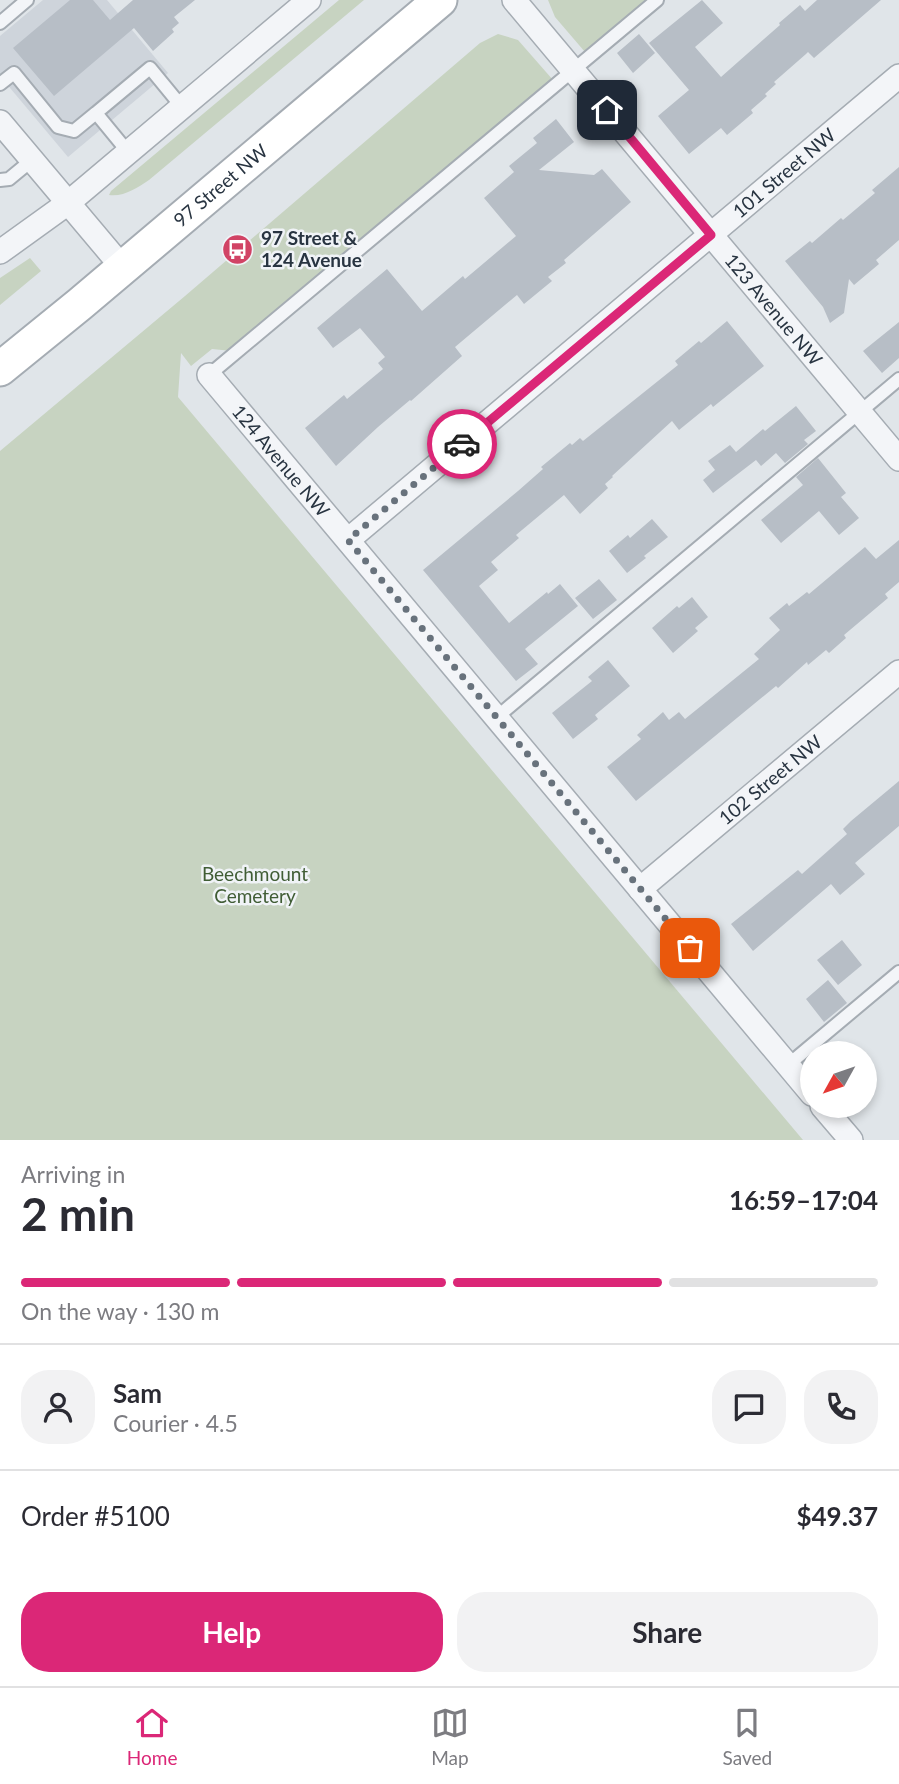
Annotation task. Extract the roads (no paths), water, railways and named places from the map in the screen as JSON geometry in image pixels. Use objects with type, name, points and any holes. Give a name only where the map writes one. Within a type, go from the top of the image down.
[{"type":"main road","name":"97 Street NW","points":[[0,369],[440,0]]},
{"type":"street","points":[[0,252],[68,203],[309,0]]},
{"type":"street","name":"123 Avenue NW","points":[[514,0],[899,459]]},
{"type":"street","name":"101 Street NW","points":[[348,540],[899,76]]},
{"type":"street","points":[[0,122],[123,268]]},
{"type":"street","name":"124 Avenue NW","points":[[209,375],[800,1080]]},
{"type":"street","name":"102 Street NW","points":[[640,889],[899,672]]},
{"type":"street","points":[[832,1118],[851,1140]]},
{"type":"lane","points":[[0,23],[27,0]]},
{"type":"lane","points":[[209,375],[657,0]]},
{"type":"lane","points":[[0,84],[14,73],[58,127],[74,131],[150,68],[182,107]]},
{"type":"lane","points":[[96,113],[128,152]]},
{"type":"lane","points":[[0,180],[9,179],[32,160]]},
{"type":"lane","points":[[497,717],[899,379]]},
{"type":"lane","points":[[788,1065],[899,972]]},
{"type":"place","name":"97 Street & 124 Avenue","points":[[238,249]]},
{"type":"park label","name":"Beechmount Cemetery","points":[[255,885]]}]
